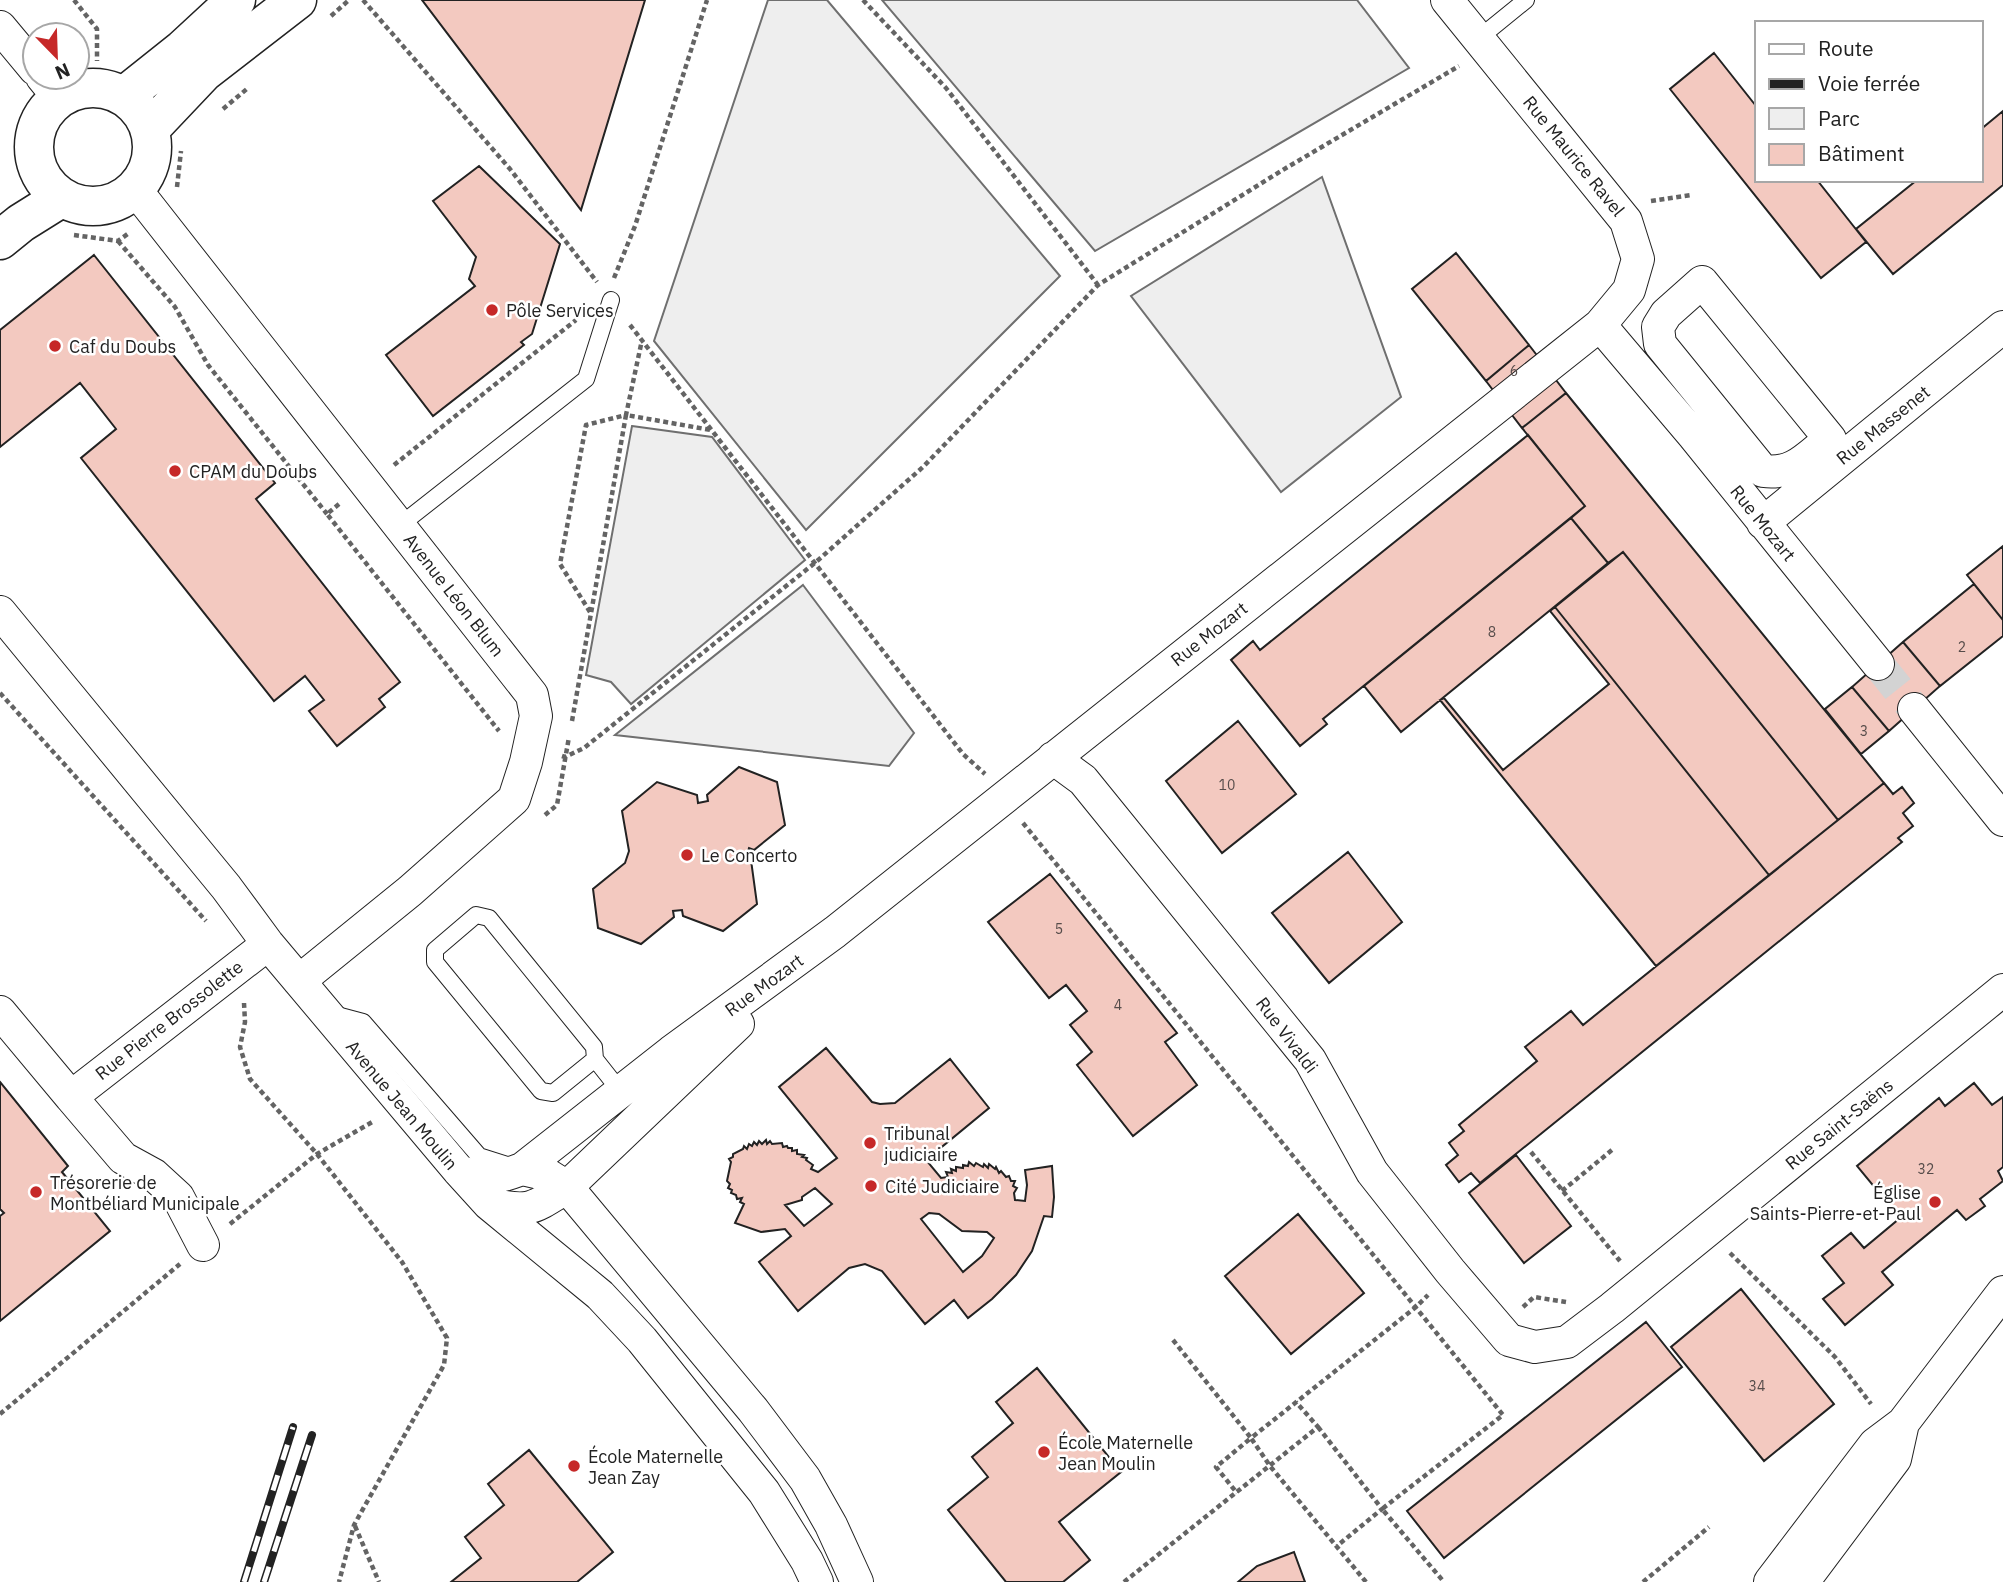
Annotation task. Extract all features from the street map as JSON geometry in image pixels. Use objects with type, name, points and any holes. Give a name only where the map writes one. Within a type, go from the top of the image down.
[{"type":"street","points":[[124,96],[183,49],[236,0]]},
{"type":"street","name":"Rue Maurice Ravel","points":[[1447,0],[1472,51],[1626,221],[1638,259],[1629,290],[1600,325]]},
{"type":"street","points":[[50,91],[46,111],[35,135],[35,162],[52,188],[76,204],[92,207],[123,199],[145,201],[145,176],[153,145],[167,136],[204,72],[313,9]]},
{"type":"street","points":[[0,27],[21,52]]},
{"type":"street","points":[[91,88],[124,96],[167,136]]},
{"type":"street","points":[[0,213],[52,188]]},
{"type":"street","points":[[0,240],[21,223],[52,188]]},
{"type":"street","name":"Avenue Léon Blum","points":[[145,201],[532,695],[536,716],[514,799],[410,891],[299,981]]},
{"type":"street","points":[[1702,282],[1830,439],[1791,470],[1776,473],[1763,471],[1660,344],[1658,327],[1666,314],[1702,282]]},
{"type":"street","name":"Rue Mozart","points":[[459,1171],[479,1179],[496,1179],[522,1169],[835,932],[1600,325],[1878,664]]},
{"type":"street","name":"Rue Massenet","points":[[1763,523],[2003,327]]},
{"type":"street","name":"Avenue Jean Moulin","points":[[0,612],[226,887],[256,953],[299,981],[489,1204],[600,1295],[642,1340],[764,1492],[817,1582]]},
{"type":"street","points":[[1914,709],[2003,820]]},
{"type":"street","name":"Rue Vivaldi","points":[[1053,758],[1083,780],[1310,1060],[1372,1172],[1450,1271],[1509,1339],[1535,1347]]},
{"type":"street","points":[[489,1204],[520,1210],[540,1205],[567,1187],[835,932]]},
{"type":"street","name":"Rue Pierre Brossolette","points":[[71,1097],[256,953]]},
{"type":"street","name":"Rue Saint-Saëns","points":[[1535,1347],[1567,1342],[1612,1308],[2003,990]]},
{"type":"street","points":[[0,1012],[123,1158],[155,1175],[178,1197],[203,1245]]},
{"type":"street","points":[[522,1169],[548,1175],[567,1187],[753,1410],[790,1460],[831,1525],[857,1582]]},
{"type":"street","points":[[1770,1582],[1875,1444],[1903,1423],[2003,1292]]},
{"type":"street","points":[[1803,1582],[1895,1459],[1903,1423]]},
{"type":"lane","points":[[1472,51],[1526,0]]},
{"type":"lane","points":[[407,536],[586,379],[611,300]]},
{"type":"lane","points":[[595,1059],[553,1093],[541,1091],[435,962],[435,950],[476,915],[489,918],[594,1047],[595,1059],[621,1092]]},
{"type":"lane","points":[[324,1012],[363,1022],[479,1156],[522,1169]]},
{"type":"path","points":[[74,0],[97,29],[97,61]]},
{"type":"path","points":[[313,9],[349,0]]},
{"type":"path","points":[[363,0],[510,169],[599,284]]},
{"type":"path","points":[[612,283],[635,226],[707,0]]},
{"type":"path","points":[[863,0],[946,88],[1098,285]]},
{"type":"path","points":[[63,237],[75,234],[118,241],[175,307],[208,365],[512,748],[565,757],[584,748],[816,562],[923,467],[1098,285],[1472,51]]},
{"type":"path","points":[[220,111],[250,86]]},
{"type":"path","points":[[118,241],[145,201],[177,192],[180,154],[167,136]]},
{"type":"path","points":[[327,514],[382,470],[396,464],[586,312]]},
{"type":"path","points":[[590,613],[560,564],[562,551],[586,425],[626,415],[642,340]]},
{"type":"path","points":[[648,347],[964,754],[1009,794],[1020,819],[1503,1415],[1337,1546]]},
{"type":"path","points":[[0,693],[256,953],[240,1047],[250,1079],[317,1154],[402,1262],[447,1338],[444,1365],[354,1525],[339,1582]]},
{"type":"path","points":[[1562,1191],[1612,1150]]},
{"type":"path","points":[[1531,1152],[1623,1265]]},
{"type":"path","points":[[1724,1248],[1835,1357],[1871,1404]]},
{"type":"path","points":[[1237,1493],[1216,1467],[1416,1307],[1450,1271]]},
{"type":"path","points":[[1514,1315],[1534,1297],[1571,1303]]},
{"type":"path","points":[[1173,1340],[1270,1466],[1366,1582]]},
{"type":"path","points":[[1296,1402],[1444,1582]]},
{"type":"path","points":[[1125,1582],[1318,1427]]},
{"type":"path","points":[[354,1525],[379,1582]]},
{"type":"path","points":[[1643,1582],[1709,1527]]},
{"type":"green space","points":[[768,0],[827,0],[1060,276],[806,530],[654,341]]},
{"type":"green space","points":[[882,0],[1357,0],[1409,68],[1095,251]]},
{"type":"green space","points":[[1322,177],[1401,397],[1281,492],[1131,296]]},
{"type":"green space","points":[[632,426],[712,437],[805,560],[631,704],[611,682],[586,675]]},
{"type":"green space","points":[[803,585],[914,733],[889,766],[615,735]]},
{"type":"building","points":[[422,0],[645,0],[581,210]]},
{"type":"building","points":[[1714,53],[1755,105],[1755,182],[1819,182],[1866,242],[1821,278],[1670,89]]},
{"type":"building","points":[[2003,111],[2003,185],[1893,274],[1856,229],[1915,182],[1982,182],[1982,128]]},
{"type":"building","name":"Pôle Services","points":[[479,166],[560,244],[532,334],[521,342],[524,345],[433,416],[386,355],[475,286],[469,279],[476,257],[433,201]]},
{"type":"building","points":[[1456,253],[1529,345],[1486,381],[1412,289]]},
{"type":"building","points":[[94,255],[275,483],[256,499],[400,682],[379,699],[385,707],[337,746],[309,711],[324,700],[305,676],[274,701],[81,458],[116,429],[80,383],[0,447],[0,330]]},
{"type":"building","points":[[1529,345],[1566,393],[1522,428],[1486,381]]},
{"type":"building","points":[[1566,393],[1884,783],[1838,820],[1623,552],[1608,563],[1571,518],[1585,506],[1522,428]]},
{"type":"building","points":[[1528,435],[1585,506],[1323,719],[1327,724],[1300,746],[1231,660],[1253,641],[1260,650]]},
{"type":"building","points":[[1571,518],[1608,563],[1401,732],[1364,686]]},
{"type":"building","points":[[2003,546],[2003,620],[1967,575]]},
{"type":"building","points":[[1623,552],[1838,820],[1769,875],[1555,607]]},
{"type":"building","points":[[1974,584],[2003,620],[2003,636],[1940,686],[1903,642]]},
{"type":"building","points":[[1555,607],[1769,875],[1656,966],[1440,700],[1444,698],[1503,770],[1609,684],[1550,611]]},
{"type":"building","points":[[1903,642],[1940,686],[1889,731],[1852,687]]},
{"type":"building","points":[[1852,687],[1889,731],[1861,754],[1825,709]]},
{"type":"building","points":[[1238,721],[1296,794],[1222,853],[1166,781]]},
{"type":"building","name":"Le Concerto","points":[[739,767],[777,782],[785,825],[754,850],[749,848],[746,859],[751,860],[757,904],[723,931],[683,916],[682,910],[673,911],[674,917],[641,944],[598,928],[593,889],[625,863],[629,851],[622,811],[657,782],[697,795],[698,803],[708,801],[707,795]]},
{"type":"building","points":[[1884,783],[1893,794],[1902,787],[1914,803],[1903,813],[1913,826],[1898,838],[1902,842],[1480,1183],[1471,1173],[1459,1182],[1446,1165],[1458,1155],[1449,1143],[1464,1131],[1459,1125],[1537,1061],[1525,1047],[1571,1011],[1583,1025]]},
{"type":"building","points":[[1348,852],[1402,922],[1329,983],[1272,913]]},
{"type":"building","points":[[1050,874],[1177,1033],[1165,1042],[1197,1085],[1133,1136],[1077,1065],[1092,1052],[1070,1025],[1087,1011],[1066,985],[1049,998],[988,922]]},
{"type":"building","name":"Cité Judiciaire","points":[[826,1048],[872,1102],[895,1103],[950,1059],[989,1108],[926,1160],[941,1178],[948,1177],[946,1172],[952,1173],[951,1169],[956,1171],[956,1167],[968,1166],[969,1162],[974,1166],[976,1163],[983,1167],[984,1164],[988,1168],[989,1164],[995,1169],[996,1167],[999,1173],[1001,1171],[1006,1177],[1009,1176],[1011,1181],[1015,1181],[1015,1200],[1025,1201],[1025,1170],[1052,1166],[1052,1217],[1044,1216],[1032,1251],[1016,1275],[968,1318],[954,1300],[925,1324],[882,1271],[865,1264],[849,1268],[798,1311],[759,1262],[791,1236],[785,1229],[761,1232],[735,1223],[744,1204],[740,1202],[742,1198],[737,1199],[736,1195],[731,1193],[727,1181],[731,1162],[729,1159],[744,1146],[747,1149],[749,1144],[752,1146],[754,1142],[757,1145],[759,1141],[762,1144],[766,1140],[767,1144],[770,1141],[772,1144],[782,1143],[783,1147],[797,1150],[797,1154],[804,1155],[802,1157],[807,1158],[813,1165],[811,1169],[818,1172],[837,1158],[779,1087]],"holes":[[[815,1188],[832,1204],[804,1226],[785,1205],[802,1200],[802,1197]],[[929,1213],[939,1214],[962,1231],[987,1232],[994,1238],[982,1256],[963,1272],[921,1219]]]},
{"type":"building","points":[[0,1082],[68,1166],[62,1172],[110,1231],[0,1321],[0,1216],[4,1213],[0,1209]]},
{"type":"building","name":"Église Saints-Pierre-et-Paul","points":[[1974,1083],[1992,1105],[2003,1097],[2003,1167],[1998,1171],[2003,1181],[1980,1199],[1985,1206],[1966,1220],[1957,1210],[1882,1272],[1893,1285],[1845,1325],[1823,1299],[1844,1283],[1822,1256],[1851,1233],[1864,1248],[1900,1218],[1857,1166],[1939,1098],[1945,1106]]},
{"type":"building","points":[[1516,1155],[1571,1226],[1524,1263],[1469,1193]]},
{"type":"building","points":[[1298,1214],[1364,1293],[1291,1354],[1225,1276]]},
{"type":"building","points":[[1741,1289],[1834,1404],[1764,1461],[1671,1347]]},
{"type":"building","points":[[1646,1322],[1682,1367],[1444,1558],[1407,1511]]},
{"type":"building","points":[[1037,1368],[1121,1472],[1059,1522],[1090,1560],[1063,1582],[1006,1582],[948,1510],[988,1477],[972,1457],[1013,1423],[996,1402]]},
{"type":"building","points":[[529,1450],[613,1552],[577,1582],[451,1582],[481,1558],[465,1537],[504,1505],[488,1484]]},
{"type":"building","points":[[1294,1552],[1305,1582],[1238,1582],[1257,1566]]},
{"type":"tunnel","points":[[1878,664],[1914,709]]},
{"type":"railway","points":[[244,1582],[293,1427]]},
{"type":"railway","points":[[264,1582],[312,1435]]},
{"type":"place","name":"Pôle Services","points":[[492,310]]},
{"type":"place","name":"Caf du Doubs","points":[[55,346]]},
{"type":"place","name":"CPAM du Doubs","points":[[175,471]]},
{"type":"place","name":"Le Concerto","points":[[687,855]]},
{"type":"place","name":"Tribunal judiciaire","points":[[870,1143]]},
{"type":"place","name":"Cité Judiciaire","points":[[871,1186]]},
{"type":"place","name":"Trésorerie de Montbéliard Municipale","points":[[36,1192]]},
{"type":"place","name":"Église Saints-Pierre-et-Paul","points":[[1935,1202]]},
{"type":"place","name":"École Maternelle Jean Moulin","points":[[1044,1452]]},
{"type":"place","name":"École Maternelle Jean Zay","points":[[574,1466]]}]
